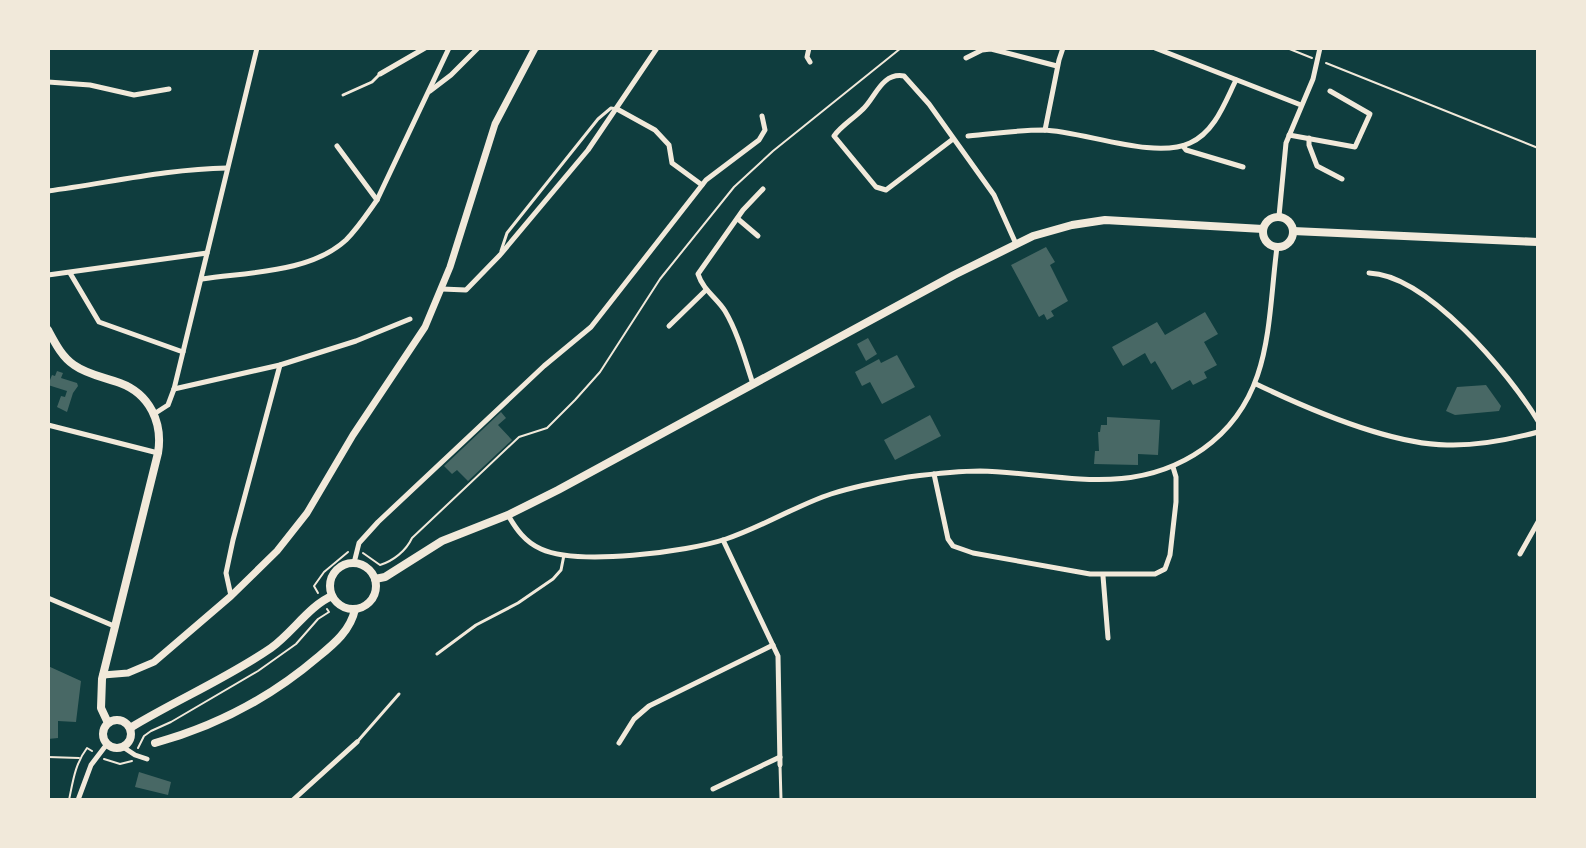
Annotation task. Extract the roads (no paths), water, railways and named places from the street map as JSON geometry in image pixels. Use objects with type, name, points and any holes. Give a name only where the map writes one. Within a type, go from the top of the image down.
[{"type":"main road","points":[[1279,216],[1290,222],[1293,231],[1287,244],[1277,247],[1267,243],[1263,229],[1270,218],[1279,216]]},
{"type":"main road","points":[[375,579],[392,573],[442,541],[508,515],[1016,244],[1060,228],[1105,220],[1263,229]]},
{"type":"main road","points":[[1293,231],[1538,242]]},
{"type":"main road","points":[[48,330],[70,363],[93,375],[126,385],[143,398],[154,414],[160,435],[119,603],[100,697],[108,723],[103,735],[107,744],[115,748],[123,747],[130,741],[130,728],[121,720],[108,723]]},
{"type":"main road","points":[[354,563],[368,568],[375,579],[372,599],[355,609],[341,605],[332,596],[330,586],[335,571],[345,564],[354,563]]},
{"type":"main road","points":[[130,728],[196,694],[270,649],[295,630],[318,603],[332,596]]},
{"type":"main road","points":[[155,743],[222,720],[277,689],[340,637],[355,609]]},
{"type":"street","points":[[154,414],[168,405],[174,389],[257,48]]},
{"type":"street","points":[[380,74],[425,48]]},
{"type":"street","points":[[202,279],[283,267],[322,255],[345,240],[377,200],[449,48]]},
{"type":"street","points":[[429,92],[478,48]]},
{"type":"street","points":[[103,675],[128,673],[149,665],[231,596],[277,551],[307,513],[353,435],[420,337],[442,289],[495,124],[535,48]]},
{"type":"street","points":[[442,289],[466,290],[500,255],[588,150],[657,48]]},
{"type":"street","points":[[809,48],[807,57],[810,62]]},
{"type":"street","points":[[1045,130],[1063,48]]},
{"type":"street","points":[[1155,48],[1301,105]]},
{"type":"street","points":[[1279,216],[1281,175],[1289,135],[1319,61],[1320,48]]},
{"type":"street","points":[[966,58],[991,49],[1057,66]]},
{"type":"street","points":[[953,139],[886,190],[876,187],[834,136],[868,105],[876,90],[899,75],[904,76],[914,86],[953,139],[994,195],[1016,244]]},
{"type":"street","points":[[968,136],[1045,130],[1154,148],[1183,146],[1210,128],[1236,80]]},
{"type":"street","points":[[48,82],[90,85],[134,95],[169,89]]},
{"type":"street","points":[[1289,135],[1355,147],[1370,114],[1330,91]]},
{"type":"street","points":[[617,109],[655,130],[669,145],[672,163],[702,185]]},
{"type":"street","points":[[354,563],[359,543],[385,514],[552,358],[591,327],[702,185],[759,140],[765,130],[762,116]]},
{"type":"street","points":[[1309,138],[1317,166],[1342,179]]},
{"type":"street","points":[[337,146],[377,200]]},
{"type":"street","points":[[1183,146],[1186,150],[1243,167]]},
{"type":"street","points":[[48,191],[120,182],[160,173],[227,168]]},
{"type":"street","points":[[753,385],[724,309],[699,279],[700,268],[763,189]]},
{"type":"street","points":[[738,219],[758,236]]},
{"type":"street","points":[[508,515],[529,542],[564,555],[678,551],[723,540],[835,493],[907,477],[981,471],[1102,481],[1145,476],[1173,467],[1217,437],[1243,407],[1256,384],[1265,348],[1277,247]]},
{"type":"street","points":[[48,275],[207,253]]},
{"type":"street","points":[[70,272],[99,322],[183,352]]},
{"type":"street","points":[[1369,273],[1397,279],[1430,299],[1495,364],[1538,421]]},
{"type":"street","points":[[669,326],[706,290]]},
{"type":"street","points":[[174,389],[280,365],[356,341],[410,319]]},
{"type":"street","points":[[231,596],[226,573],[280,365]]},
{"type":"street","points":[[1256,384],[1355,425],[1425,444],[1471,445],[1538,432]]},
{"type":"street","points":[[48,425],[158,453]]},
{"type":"street","points":[[934,474],[948,539],[953,546],[973,553],[1103,576],[1141,576],[1165,569],[1170,555],[1175,516],[1176,477],[1173,467]]},
{"type":"street","points":[[1520,554],[1538,522]]},
{"type":"street","points":[[723,540],[757,608],[780,664],[780,765]]},
{"type":"street","points":[[1103,576],[1108,638]]},
{"type":"street","points":[[48,598],[114,626]]},
{"type":"street","points":[[619,743],[634,719],[649,706],[773,645]]},
{"type":"street","points":[[293,800],[357,742]]},
{"type":"street","points":[[78,800],[91,765],[107,744]]},
{"type":"street","points":[[123,747],[147,759]]},
{"type":"street","points":[[713,789],[780,757]]},
{"type":"lane","points":[[343,95],[372,82],[380,74]]},
{"type":"lane","points":[[500,255],[507,233],[589,130],[611,108],[617,109]]},
{"type":"lane","points":[[437,654],[476,625],[518,603],[553,579],[561,570],[564,555]]},
{"type":"lane","points":[[357,742],[399,694]]},
{"type":"lane","points":[[780,765],[781,800]]}]
